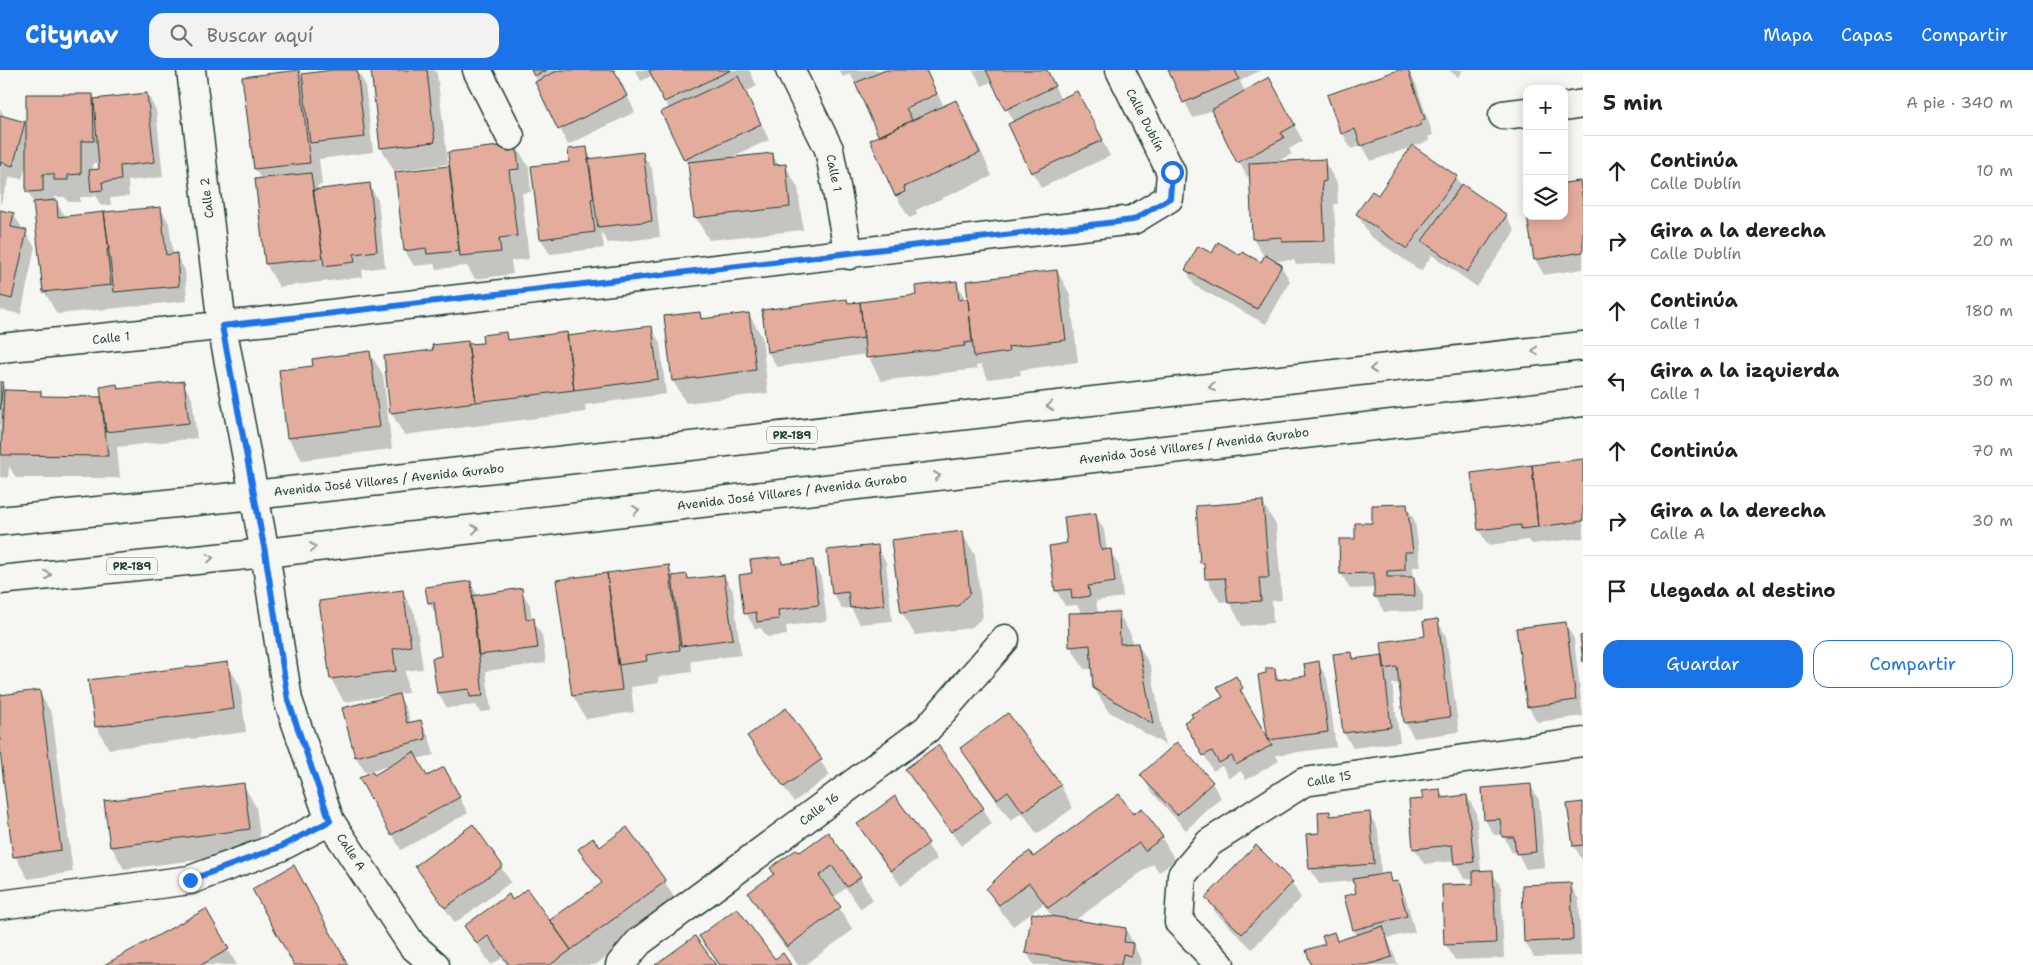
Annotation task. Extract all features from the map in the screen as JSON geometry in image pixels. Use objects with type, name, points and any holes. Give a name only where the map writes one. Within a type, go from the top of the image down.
[{"type":"street","name":"Calle 2","points":[[191,70],[222,326]]},
{"type":"street","points":[[477,70],[510,136]]},
{"type":"street","name":"Calle 1","points":[[790,70],[829,150],[849,255]]},
{"type":"street","name":"Calle Dublín","points":[[1085,226],[1133,220],[1170,198],[1172,172],[1120,70]]},
{"type":"street","points":[[1568,106],[1583,104]]},
{"type":"street","name":"Calle 1","points":[[0,348],[222,326],[849,255],[1085,226]]},
{"type":"street","points":[[222,326],[265,552],[288,700],[330,821]]},
{"type":"street","name":"Avenida José Villares / Avenida Gurabo","points":[[0,521],[254,495],[1583,346]]},
{"type":"street","name":"Avenida José Villares / Avenida Gurabo","points":[[0,580],[265,552],[1583,402]]},
{"type":"street","name":"Calle 16","points":[[620,965],[639,942],[927,729],[1005,639]]},
{"type":"street","name":"Calle 15","points":[[1220,965],[1179,922],[1182,874],[1209,844],[1304,782],[1583,742]]},
{"type":"street","name":"Calle A","points":[[0,905],[190,880],[280,847],[330,821],[412,945],[435,965]]},
{"type":"building","points":[[299,70],[310,163],[254,169],[242,77]]},
{"type":"building","points":[[332,70],[357,70],[365,137],[310,143],[302,74]]},
{"type":"building","points":[[371,70],[427,70],[435,142],[380,148]]},
{"type":"building","points":[[531,70],[547,70],[534,76]]},
{"type":"building","points":[[559,70],[614,70],[627,96],[558,130],[535,82]]},
{"type":"building","points":[[649,70],[731,70],[664,102]]},
{"type":"building","points":[[886,70],[926,70],[937,94],[906,108],[912,120],[879,137],[855,83]]},
{"type":"building","points":[[986,70],[1047,70],[1055,86],[1005,110]]},
{"type":"building","points":[[1168,70],[1235,70],[1239,79],[1183,103]]},
{"type":"building","points":[[1398,70],[1408,70],[1425,119],[1420,121],[1421,125],[1361,146],[1355,129],[1341,134],[1327,95]]},
{"type":"building","points":[[738,76],[761,124],[684,160],[661,112]]},
{"type":"building","points":[[1269,77],[1295,125],[1281,133],[1284,138],[1237,163],[1211,110]]},
{"type":"building","points":[[1077,91],[1103,140],[1031,173],[1008,124]]},
{"type":"building","points":[[147,93],[155,162],[120,166],[121,180],[102,182],[103,190],[91,191],[89,170],[99,169],[94,99]]},
{"type":"building","points":[[26,94],[93,94],[94,141],[81,141],[81,174],[68,175],[68,180],[54,180],[54,174],[43,174],[43,191],[26,192]]},
{"type":"building","points":[[956,100],[980,153],[904,187],[905,192],[895,196],[870,140]]},
{"type":"building","points":[[0,115],[25,122],[13,166],[1,162],[0,166]]},
{"type":"building","points":[[516,144],[519,169],[509,170],[517,236],[499,238],[501,252],[460,256],[448,152]]},
{"type":"building","points":[[1412,145],[1457,176],[1407,249],[1356,214],[1372,191],[1378,195]]},
{"type":"building","points":[[587,147],[594,198],[591,199],[595,232],[540,239],[531,166],[569,162],[568,149]]},
{"type":"building","points":[[643,152],[652,221],[598,227],[588,159]]},
{"type":"building","points":[[773,153],[774,165],[786,164],[790,207],[694,218],[688,162]]},
{"type":"building","points":[[1325,159],[1326,181],[1322,182],[1325,241],[1282,242],[1282,237],[1252,239],[1249,163]]},
{"type":"building","points":[[449,166],[459,251],[427,254],[426,248],[404,251],[395,172]]},
{"type":"building","points":[[311,173],[323,258],[265,264],[255,179]]},
{"type":"building","points":[[1580,181],[1583,201],[1583,252],[1534,260],[1528,220],[1568,220],[1568,182]]},
{"type":"building","points":[[370,183],[377,251],[354,254],[355,262],[324,266],[313,190]]},
{"type":"building","points":[[1462,184],[1507,215],[1467,272],[1422,241]]},
{"type":"building","points":[[57,200],[58,217],[104,212],[111,285],[43,292],[33,202]]},
{"type":"building","points":[[161,207],[166,255],[177,253],[179,286],[114,292],[104,212]]},
{"type":"building","points":[[0,210],[14,213],[11,227],[27,230],[12,299],[0,296]]},
{"type":"building","points":[[1218,242],[1240,255],[1242,252],[1261,262],[1265,255],[1282,265],[1257,309],[1185,270],[1198,246],[1212,253]]},
{"type":"building","points":[[1057,270],[1066,340],[1008,347],[1009,352],[974,357],[966,281]]},
{"type":"building","points":[[957,281],[959,300],[968,298],[972,342],[964,343],[965,346],[866,358],[860,302],[916,295],[915,286]]},
{"type":"building","points":[[847,299],[848,303],[860,302],[864,338],[767,352],[762,310]]},
{"type":"building","points":[[700,312],[701,319],[749,313],[756,370],[672,381],[664,316]]},
{"type":"building","points":[[652,326],[658,379],[574,390],[567,336]]},
{"type":"building","points":[[506,332],[507,340],[567,332],[574,390],[476,402],[468,344],[483,343],[482,335]]},
{"type":"building","points":[[468,341],[476,402],[390,413],[384,356],[433,350],[432,345]]},
{"type":"building","points":[[370,351],[380,427],[287,438],[279,370],[313,366],[312,359]]},
{"type":"building","points":[[184,381],[189,423],[106,432],[100,387],[117,384],[118,389]]},
{"type":"building","points":[[0,382],[3,382],[0,410]]},
{"type":"building","points":[[4,390],[41,391],[41,396],[101,397],[108,456],[1,455]]},
{"type":"building","points":[[1583,459],[1583,521],[1538,527],[1532,465]]},
{"type":"building","points":[[1532,465],[1538,527],[1521,529],[1521,525],[1478,530],[1471,473]]},
{"type":"building","points":[[1263,501],[1269,578],[1259,578],[1261,601],[1228,603],[1225,578],[1205,579],[1204,563],[1200,563],[1196,506]]},
{"type":"building","points":[[1407,504],[1413,552],[1405,552],[1405,570],[1387,571],[1387,577],[1414,577],[1415,596],[1374,597],[1374,573],[1340,574],[1339,539],[1355,539],[1355,523],[1372,523],[1372,505]]},
{"type":"building","points":[[1096,513],[1101,550],[1111,549],[1115,582],[1088,586],[1090,596],[1072,599],[1071,589],[1055,591],[1049,546],[1067,543],[1064,517]]},
{"type":"building","points":[[963,531],[970,593],[958,606],[901,613],[891,540]]},
{"type":"building","points":[[878,545],[884,605],[850,608],[848,592],[832,594],[827,550]]},
{"type":"building","points":[[781,557],[782,564],[813,560],[819,605],[778,610],[779,619],[757,622],[756,612],[744,614],[739,575],[752,573],[750,560]]},
{"type":"building","points":[[669,565],[680,650],[646,655],[647,661],[618,665],[607,573]]},
{"type":"building","points":[[607,573],[622,690],[572,696],[556,580]]},
{"type":"building","points":[[687,574],[688,579],[724,575],[733,639],[681,646],[672,576]]},
{"type":"building","points":[[471,581],[483,696],[470,697],[469,689],[437,693],[432,658],[441,656],[434,602],[428,603],[425,587]]},
{"type":"building","points":[[522,588],[526,619],[534,618],[538,648],[478,655],[472,596]]},
{"type":"building","points":[[403,590],[411,646],[393,649],[396,671],[330,679],[319,601]]},
{"type":"building","points":[[1119,612],[1120,644],[1138,643],[1153,724],[1093,688],[1090,645],[1069,647],[1068,613]]},
{"type":"building","points":[[1438,619],[1450,717],[1404,723],[1397,667],[1384,669],[1381,642],[1425,636],[1423,621]]},
{"type":"building","points":[[1566,622],[1576,700],[1527,707],[1516,628]]},
{"type":"building","points":[[1583,635],[1583,662],[1580,636]]},
{"type":"building","points":[[1352,652],[1353,659],[1383,655],[1391,727],[1343,733],[1333,654]]},
{"type":"building","points":[[1319,661],[1328,732],[1268,740],[1258,675],[1266,673],[1266,668],[1275,668],[1276,680],[1306,676],[1304,664]]},
{"type":"building","points":[[228,662],[234,709],[95,727],[88,680]]},
{"type":"building","points":[[1236,676],[1243,688],[1240,690],[1272,745],[1236,765],[1232,756],[1219,763],[1212,751],[1203,756],[1184,722],[1193,717],[1191,714],[1223,697],[1217,687]]},
{"type":"building","points":[[40,690],[61,850],[13,857],[0,751],[0,695]]},
{"type":"building","points":[[399,694],[407,723],[421,720],[426,739],[355,757],[342,708]]},
{"type":"building","points":[[786,708],[822,759],[784,787],[747,736]]},
{"type":"building","points":[[1008,713],[1061,785],[1023,812],[1008,791],[997,799],[960,748]]},
{"type":"building","points":[[1177,742],[1213,782],[1177,815],[1140,775]]},
{"type":"building","points":[[938,745],[984,808],[951,832],[905,769]]},
{"type":"building","points":[[414,752],[427,776],[444,767],[460,797],[391,835],[359,778],[372,771],[374,775]]},
{"type":"building","points":[[244,783],[250,829],[110,847],[104,801]]},
{"type":"building","points":[[1531,784],[1536,852],[1516,854],[1514,837],[1502,837],[1500,819],[1484,820],[1482,788]]},
{"type":"building","points":[[1440,789],[1441,798],[1467,795],[1474,862],[1454,864],[1452,845],[1413,849],[1409,800],[1423,799],[1421,791]]},
{"type":"building","points":[[1119,794],[1133,814],[1142,808],[1163,837],[1145,851],[1139,843],[1048,908],[1029,883],[999,905],[986,889],[1012,863],[1030,851],[1033,857]]},
{"type":"building","points":[[895,796],[929,843],[891,871],[857,824]]},
{"type":"building","points":[[1583,802],[1583,845],[1573,846],[1567,804]]},
{"type":"building","points":[[1330,811],[1330,816],[1370,812],[1374,864],[1309,869],[1306,834],[1319,833],[1318,812]]},
{"type":"building","points":[[473,824],[503,866],[445,908],[415,866]]},
{"type":"building","points":[[627,827],[666,881],[571,950],[550,920],[602,883],[578,849],[593,838],[600,847]]},
{"type":"building","points":[[828,832],[861,877],[847,887],[832,866],[819,876],[841,907],[787,947],[748,893],[774,874],[770,868],[797,849],[800,852]]},
{"type":"building","points":[[1256,845],[1293,882],[1242,934],[1205,898]]},
{"type":"building","points":[[294,865],[348,965],[294,965],[252,889]]},
{"type":"building","points":[[1493,870],[1496,943],[1444,945],[1442,885],[1473,884],[1473,871]]},
{"type":"building","points":[[1389,873],[1391,882],[1398,881],[1407,916],[1353,930],[1344,896],[1356,893],[1353,879]]},
{"type":"building","points":[[1571,883],[1573,940],[1524,942],[1522,885]]},
{"type":"building","points":[[527,889],[571,950],[550,965],[509,965],[488,936],[477,944],[464,926],[509,894],[512,900]]},
{"type":"building","points":[[737,908],[775,959],[783,953],[791,965],[720,965],[699,936]]},
{"type":"building","points":[[206,909],[229,949],[201,965],[104,965]]},
{"type":"building","points":[[1032,913],[1126,928],[1124,942],[1133,943],[1131,956],[1123,954],[1121,965],[1102,965],[1025,953]]},
{"type":"building","points":[[1383,926],[1392,957],[1367,965],[1311,965],[1306,950],[1325,944],[1322,936],[1334,932],[1337,941]]},
{"type":"building","points":[[695,936],[716,965],[655,965]]},
{"type":"route","points":[[190,880],[280,847],[330,821],[288,700],[265,552],[222,326],[849,255],[1133,220],[1170,198],[1172,172]]}]
